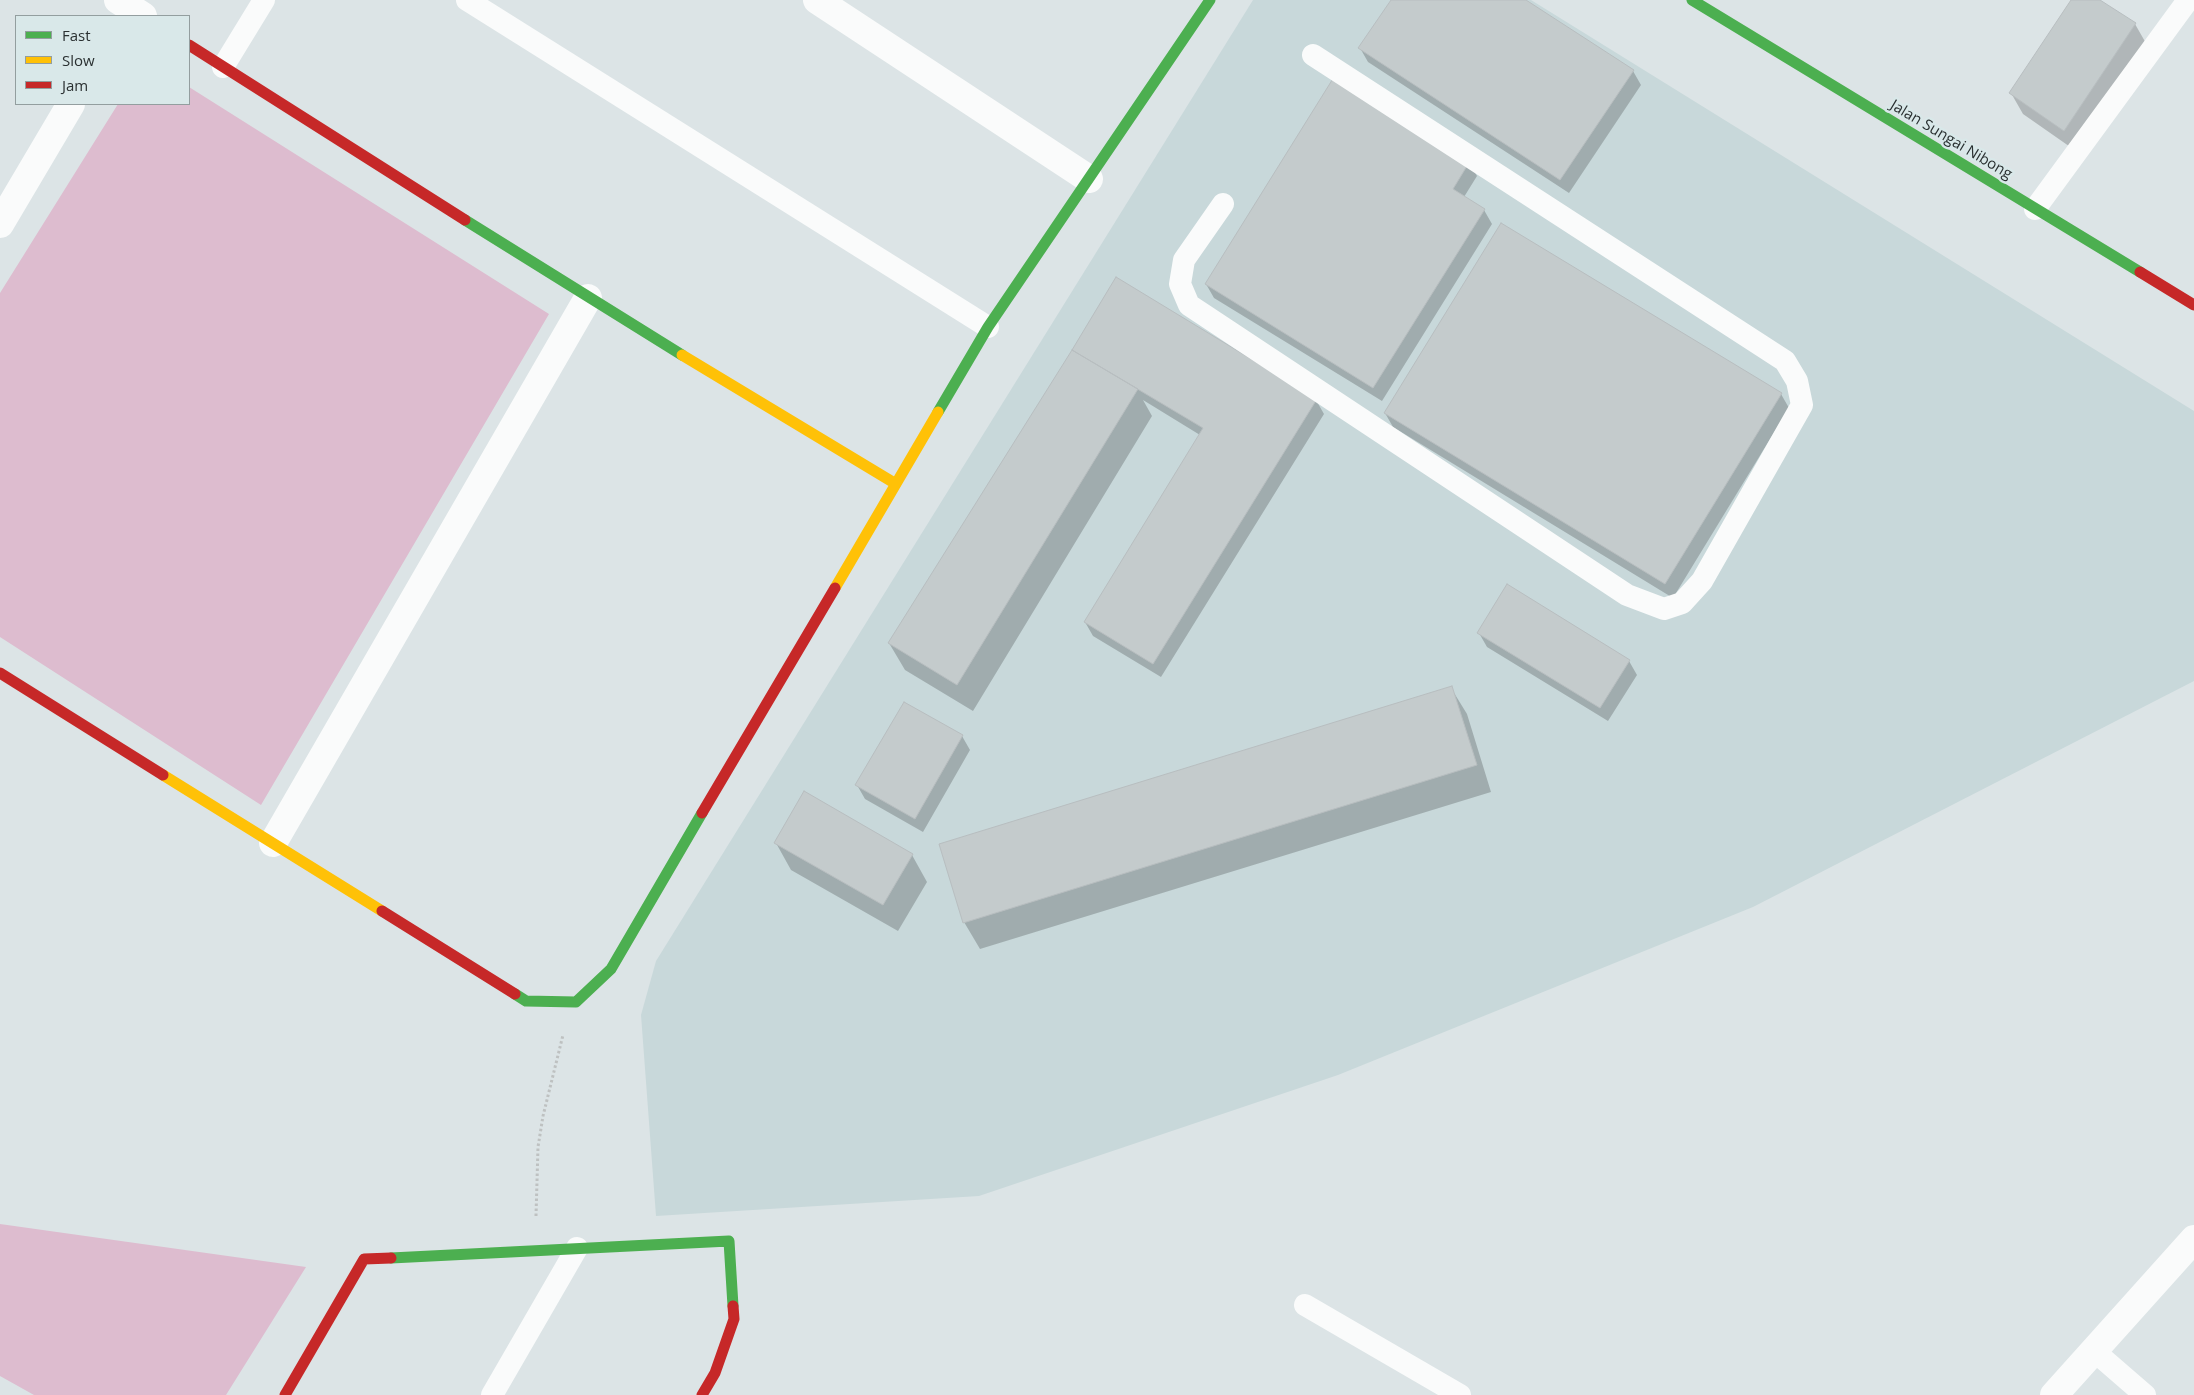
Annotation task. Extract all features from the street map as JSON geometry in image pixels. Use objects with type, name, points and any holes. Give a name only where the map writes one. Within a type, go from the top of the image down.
[{"type":"street","points":[[817,0],[1089,179]]},
{"type":"street","points":[[0,673],[526,1001],[576,1002],[611,969],[988,327],[1210,0]]},
{"type":"street","name":"Jalan Sungai Nibong","points":[[1692,0],[2194,305]]},
{"type":"street","points":[[190,46],[588,298],[896,484]]},
{"type":"street","points":[[0,224],[71,105]]},
{"type":"street","points":[[273,843],[588,298]]},
{"type":"street","points":[[2054,1395],[2194,1239]]},
{"type":"street","points":[[285,1395],[364,1259],[729,1241],[734,1319],[715,1373],[702,1395]]},
{"type":"lane","points":[[223,67],[264,0]]},
{"type":"lane","points":[[467,0],[988,327]]},
{"type":"lane","points":[[2035,209],[2188,0]]},
{"type":"lane","points":[[1223,204],[1184,260],[1180,284],[1189,305],[1627,595],[1664,609],[1682,603],[1702,581],[1802,406],[1797,381],[1785,361],[1313,55]]},
{"type":"lane","points":[[492,1395],[577,1248]]},
{"type":"lane","points":[[1305,1305],[1460,1395]]},
{"type":"lane","points":[[2093,1350],[2145,1395]]},
{"type":"path","points":[[534,1250],[538,1147],[543,1116],[563,1043],[565,1002]]},
{"type":"shaded area","points":[[1253,0],[1531,0],[2194,411],[2194,681],[1753,907],[1338,1075],[979,1196],[656,1216],[641,1015],[656,961]]},
{"type":"shaded area","points":[[190,88],[549,314],[261,805],[0,637],[0,293],[117,105],[190,105]]},
{"type":"shaded area","points":[[0,1224],[306,1267],[226,1395],[34,1395],[0,1376]]},
{"type":"building","points":[[1391,0],[1526,0],[1634,70],[1560,180],[1358,48]]},
{"type":"building","points":[[2071,0],[2100,0],[2136,23],[2064,131],[2009,93]]},
{"type":"building","points":[[1334,77],[1470,161],[1453,189],[1485,209],[1373,388],[1205,284]]},
{"type":"building","points":[[1501,223],[1782,393],[1665,584],[1384,413]]},
{"type":"building","points":[[1116,277],[1317,399],[1153,664],[1084,622],[1203,428],[1072,350]]},
{"type":"building","points":[[1072,350],[1138,389],[957,685],[888,643]]},
{"type":"building","points":[[1507,584],[1630,660],[1600,708],[1477,633]]},
{"type":"building","points":[[1452,686],[1477,765],[963,923],[939,844]]},
{"type":"building","points":[[904,702],[963,735],[915,819],[855,785]]},
{"type":"building","points":[[804,791],[913,854],[883,905],[774,843]]},
{"type":"traffic: fast","points":[[938,412],[988,327],[1210,0]]},
{"type":"traffic: fast","points":[[1692,0],[2140,272]]},
{"type":"traffic: fast","points":[[465,220],[682,355]]},
{"type":"traffic: fast","points":[[515,994],[526,1001],[576,1002],[611,969],[702,813]]},
{"type":"traffic: fast","points":[[391,1258],[729,1241],[733,1306]]},
{"type":"traffic: slow","points":[[682,355],[896,484]]},
{"type":"traffic: slow","points":[[835,588],[938,412]]},
{"type":"traffic: slow","points":[[163,775],[382,911]]},
{"type":"traffic: jam","points":[[190,46],[465,220]]},
{"type":"traffic: jam","points":[[2140,272],[2194,305]]},
{"type":"traffic: jam","points":[[702,813],[835,588]]},
{"type":"traffic: jam","points":[[0,673],[163,775]]},
{"type":"traffic: jam","points":[[382,911],[515,994]]},
{"type":"traffic: jam","points":[[285,1395],[364,1259],[391,1258]]},
{"type":"traffic: jam","points":[[702,1395],[715,1373],[734,1319],[733,1306]]}]
